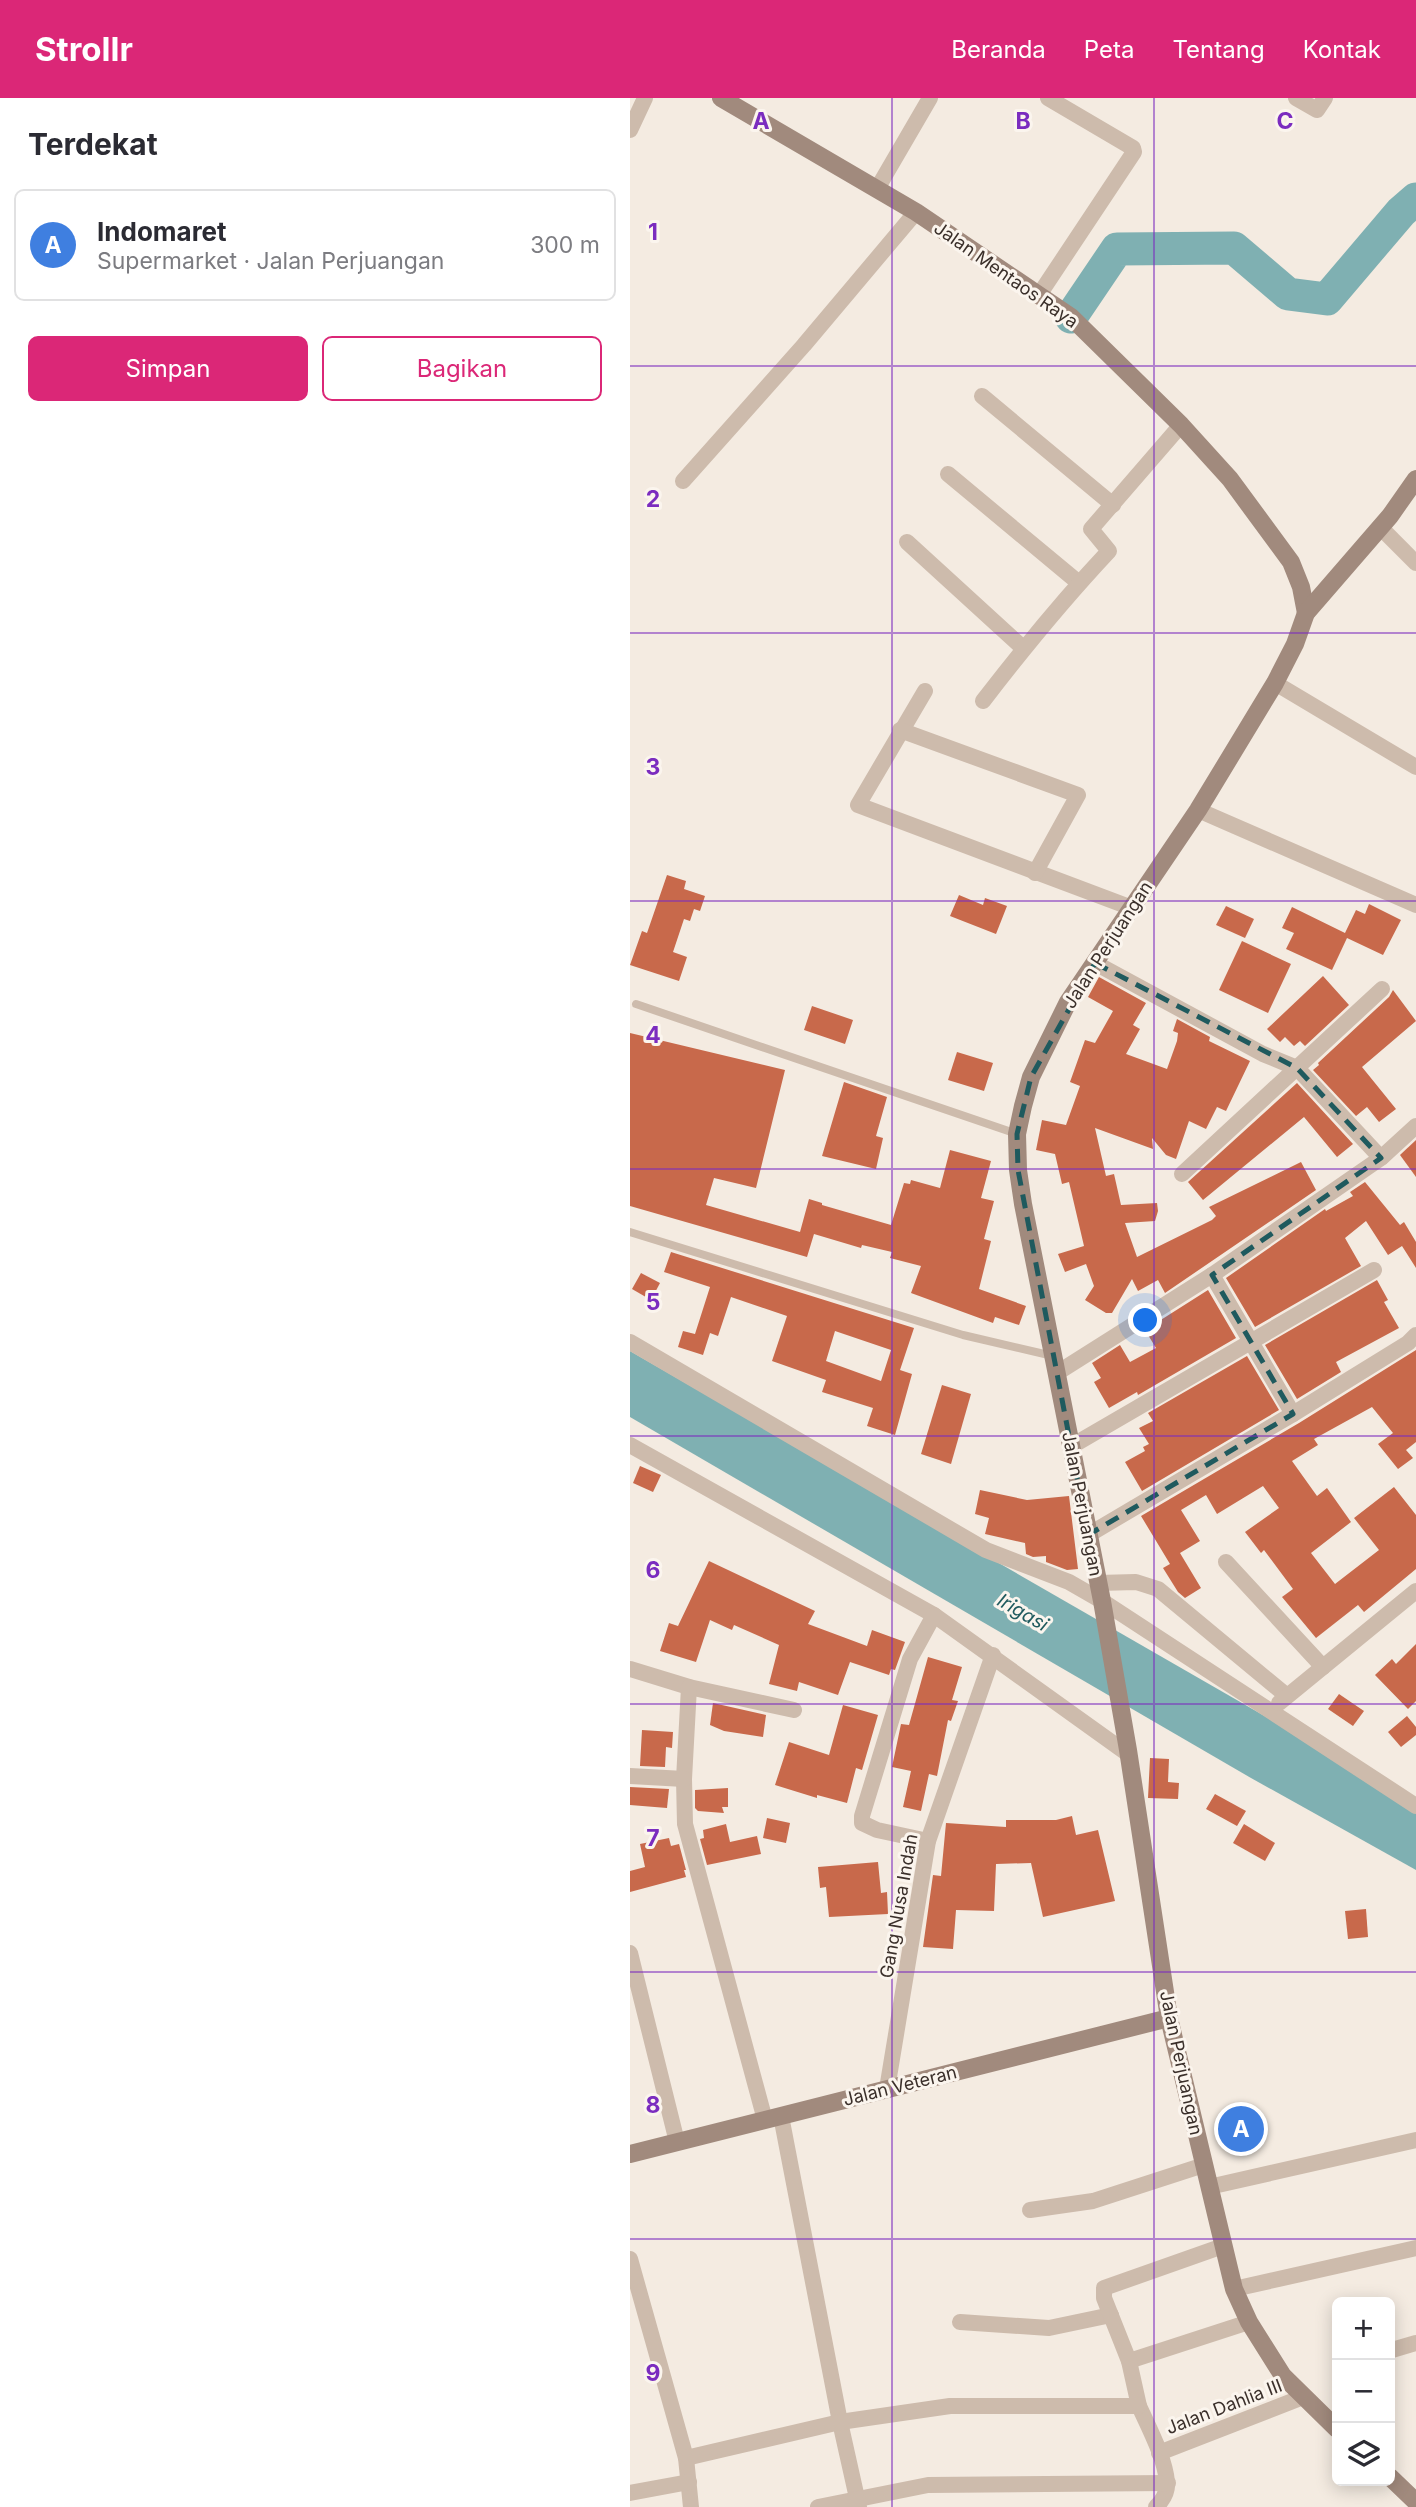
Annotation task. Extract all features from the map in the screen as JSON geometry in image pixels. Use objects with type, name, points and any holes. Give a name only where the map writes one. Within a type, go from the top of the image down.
[{"type":"main road","name":"Jalan Mentaos Raya","points":[[721,98],[916,212],[1064,312],[1181,425],[1230,480],[1292,562],[1306,613]]},
{"type":"main road","points":[[1306,613],[1380,527],[1416,479]]},
{"type":"main road","name":"Jalan Perjuangan","points":[[1306,613],[1295,644],[1275,683],[1198,810],[1068,1002],[1031,1077],[1017,1134],[1023,1204],[1101,1598],[1169,2018],[1223,2246],[1234,2289],[1249,2322],[1283,2376],[1332,2423]]},
{"type":"main road","name":"Jalan Veteran","points":[[630,2154],[1169,2018]]},
{"type":"main road","points":[[1395,2482],[1416,2501]]},
{"type":"street","points":[[630,130],[645,98]]},
{"type":"street","points":[[877,188],[930,98]]},
{"type":"street","points":[[1039,295],[1134,152],[1133,148],[1048,98]]},
{"type":"street","points":[[1296,98],[1317,110],[1325,98]]},
{"type":"street","points":[[683,481],[804,345],[916,212]]},
{"type":"street","points":[[982,396],[1113,505]]},
{"type":"street","points":[[984,701],[1023,648],[1109,551],[1091,528],[1181,425]]},
{"type":"street","points":[[947,474],[1079,583]]},
{"type":"street","points":[[1380,527],[1416,563]]},
{"type":"street","points":[[907,542],[1023,648]]},
{"type":"street","points":[[1275,683],[1416,767]]},
{"type":"street","points":[[925,691],[858,805],[1132,908]]},
{"type":"street","points":[[900,730],[1078,795],[1035,873]]},
{"type":"street","points":[[1198,810],[1416,905]]},
{"type":"street","points":[[1095,963],[1297,1069],[1381,1158]]},
{"type":"street","points":[[1182,1174],[1382,989]]},
{"type":"street","points":[[1055,1364],[1212,1275],[1381,1158],[1416,1125]]},
{"type":"street","points":[[1070,1447],[1252,1343],[1374,1269]]},
{"type":"street","points":[[1212,1275],[1293,1415]]},
{"type":"street","points":[[1088,1535],[1293,1415],[1408,1343],[1416,1335]]},
{"type":"street","points":[[630,1342],[986,1550],[1069,1582],[1101,1598],[1416,1806]]},
{"type":"street","points":[[630,1445],[934,1615],[1128,1752]]},
{"type":"street","points":[[1226,1562],[1323,1667]]},
{"type":"street","points":[[1101,1598],[1136,1582],[1158,1590],[1287,1696]]},
{"type":"street","points":[[1269,1711],[1413,1599]]},
{"type":"street","points":[[928,1841],[877,1830],[862,1823],[862,1816],[910,1659],[934,1615]]},
{"type":"street","name":"Gang Nusa Indah","points":[[887,2089],[928,1841],[993,1655]]},
{"type":"street","points":[[630,1669],[689,1687],[794,1710]]},
{"type":"street","points":[[689,1687],[684,1779],[685,1824],[773,2118],[857,2503]]},
{"type":"street","points":[[630,1776],[684,1779]]},
{"type":"street","points":[[630,1952],[677,2142]]},
{"type":"street","points":[[1209,2187],[1416,2140]]},
{"type":"street","points":[[1030,2210],[1093,2202],[1204,2165]]},
{"type":"street","points":[[1156,2507],[1164,2497],[1168,2483],[1159,2453],[1139,2406],[1129,2361],[1104,2298],[1104,2288],[1223,2246]]},
{"type":"street","points":[[1234,2289],[1416,2248]]},
{"type":"street","points":[[630,2259],[686,2458],[691,2507]]},
{"type":"street","points":[[960,2322],[1049,2328],[1111,2315]]},
{"type":"street","points":[[1129,2361],[1249,2322]]},
{"type":"street","points":[[1395,2349],[1416,2343]]},
{"type":"street","name":"Jalan Dahlia III","points":[[1159,2453],[1303,2397]]},
{"type":"street","points":[[686,2458],[840,2422],[950,2406],[1139,2406]]},
{"type":"street","points":[[630,2493],[688,2482]]},
{"type":"street","points":[[818,2507],[857,2503],[928,2485],[1168,2483]]},
{"type":"lane","points":[[636,1004],[1017,1134]]},
{"type":"lane","points":[[630,1231],[1055,1364]]},
{"type":"highlighted area","points":[[1095,963],[1297,1068],[1381,1158],[1212,1275],[1293,1414],[1088,1535],[1018,1170],[1017,1134],[1031,1077]]},
{"type":"water","name":"Irigasi","points":[[630,1351],[1416,1803],[1416,1870],[1251,1778],[630,1417]]},
{"type":"building","points":[[667,875],[686,881],[684,889],[705,896],[700,911],[694,909],[690,921],[684,919],[673,952],[687,957],[679,981],[630,965],[642,931],[647,933]]},
{"type":"building","points":[[959,895],[983,905],[985,898],[1007,906],[996,934],[950,916]]},
{"type":"building","points":[[1369,904],[1401,920],[1383,955],[1347,938],[1332,970],[1286,949],[1294,933],[1282,928],[1292,907],[1345,933],[1356,910],[1365,914]]},
{"type":"building","points":[[1226,906],[1254,919],[1245,938],[1216,925]]},
{"type":"building","points":[[1242,941],[1291,964],[1268,1013],[1219,990]]},
{"type":"building","points":[[1323,976],[1349,1005],[1305,1046],[1300,1041],[1294,1046],[1285,1037],[1280,1042],[1267,1029]]},
{"type":"building","points":[[1099,977],[1146,1003],[1133,1025],[1140,1029],[1126,1054],[1167,1069],[1177,1041],[1178,1033],[1173,1031],[1177,1019],[1210,1037],[1209,1041],[1250,1061],[1226,1111],[1217,1107],[1206,1129],[1189,1121],[1176,1159],[1166,1155],[1152,1138],[1153,1149],[1095,1128],[1106,1176],[1114,1174],[1121,1205],[1157,1203],[1155,1221],[1125,1223],[1137,1257],[1212,1220],[1216,1216],[1209,1207],[1301,1162],[1316,1190],[1165,1293],[1158,1280],[1138,1291],[1132,1279],[1112,1313],[1106,1313],[1085,1300],[1094,1286],[1086,1264],[1065,1272],[1058,1254],[1084,1246],[1069,1182],[1062,1184],[1055,1154],[1036,1150],[1042,1120],[1066,1125],[1080,1086],[1070,1082],[1085,1040],[1095,1043],[1113,1011],[1088,997]]},
{"type":"building","points":[[1393,990],[1416,1021],[1362,1067],[1396,1109],[1379,1122],[1367,1107],[1356,1116],[1313,1070],[1389,997]]},
{"type":"building","points":[[812,1006],[853,1020],[845,1044],[804,1030]]},
{"type":"building","points":[[630,1033],[785,1070],[756,1188],[714,1178],[706,1205],[800,1232],[809,1199],[891,1225],[904,1183],[910,1184],[911,1180],[940,1188],[950,1150],[991,1161],[981,1198],[994,1201],[984,1239],[991,1241],[979,1289],[1026,1306],[1019,1325],[995,1317],[993,1323],[911,1293],[921,1266],[890,1258],[892,1252],[862,1245],[861,1248],[814,1234],[807,1257],[630,1206]]},
{"type":"building","points":[[957,1052],[993,1063],[984,1091],[948,1080]]},
{"type":"building","points":[[844,1082],[887,1097],[876,1136],[883,1138],[876,1169],[822,1156]]},
{"type":"building","points":[[1297,1083],[1353,1144],[1337,1157],[1304,1117],[1203,1200],[1188,1182]]},
{"type":"building","points":[[1416,1140],[1416,1177],[1400,1155]]},
{"type":"building","points":[[1365,1182],[1400,1225],[1404,1222],[1416,1242],[1416,1268],[1402,1246],[1388,1255],[1366,1221],[1345,1238],[1361,1266],[1255,1327],[1226,1278],[1325,1209],[1326,1211],[1353,1196],[1350,1192]]},
{"type":"building","points":[[671,1252],[914,1328],[900,1370],[912,1374],[895,1435],[867,1426],[873,1408],[822,1392],[826,1380],[772,1361],[787,1316],[731,1297],[718,1336],[710,1333],[703,1355],[678,1347],[683,1331],[695,1334],[710,1287],[664,1272]],"holes":[[[835,1331],[891,1350],[881,1381],[826,1361]]]},
{"type":"building","points":[[641,1273],[660,1283],[651,1300],[632,1289]]},
{"type":"building","points":[[1377,1280],[1388,1300],[1384,1302],[1399,1328],[1336,1362],[1341,1372],[1297,1399],[1265,1345]]},
{"type":"building","points":[[1208,1290],[1236,1338],[1138,1395],[1137,1392],[1109,1408],[1094,1382],[1101,1378],[1092,1363],[1120,1345],[1130,1362],[1156,1348],[1145,1330]]},
{"type":"building","points":[[1416,1350],[1416,1442],[1406,1450],[1413,1458],[1398,1469],[1378,1444],[1393,1433],[1372,1407],[1314,1439],[1318,1445],[1292,1461],[1317,1496],[1327,1488],[1351,1522],[1311,1553],[1335,1584],[1379,1550],[1354,1518],[1394,1487],[1416,1515],[1416,1569],[1364,1612],[1358,1605],[1316,1638],[1282,1597],[1293,1589],[1264,1550],[1261,1553],[1245,1532],[1279,1508],[1263,1486],[1217,1514],[1206,1495],[1181,1510],[1200,1541],[1180,1553],[1201,1588],[1185,1598],[1178,1592],[1163,1568],[1170,1564],[1141,1516]]},
{"type":"building","points":[[1247,1356],[1279,1410],[1142,1491],[1125,1462],[1145,1451],[1143,1447],[1149,1444],[1139,1428],[1153,1421],[1148,1413]]},
{"type":"building","points":[[942,1385],[971,1394],[951,1464],[921,1454]]},
{"type":"building","points":[[640,1466],[661,1475],[653,1492],[633,1483]]},
{"type":"building","points":[[980,1490],[1027,1500],[1069,1496],[1078,1569],[1067,1570],[1046,1562],[1046,1556],[1033,1557],[1026,1554],[1025,1543],[985,1534],[989,1518],[975,1514]]},
{"type":"building","points":[[709,1561],[815,1611],[808,1624],[867,1646],[872,1630],[905,1642],[895,1670],[891,1669],[889,1675],[850,1662],[838,1695],[799,1682],[797,1691],[769,1684],[779,1645],[734,1625],[732,1630],[710,1620],[696,1662],[660,1651],[669,1623],[678,1626]]},
{"type":"building","points":[[1416,1644],[1416,1701],[1408,1709],[1375,1675],[1392,1659],[1396,1664]]},
{"type":"building","points":[[928,1657],[962,1667],[952,1700],[958,1701],[951,1721],[948,1720],[937,1776],[929,1774],[921,1811],[903,1807],[911,1771],[892,1767],[901,1724],[909,1725]]},
{"type":"building","points":[[1339,1694],[1364,1711],[1353,1726],[1328,1709]]},
{"type":"building","points":[[713,1703],[766,1715],[763,1737],[724,1731],[710,1725]]},
{"type":"building","points":[[843,1705],[878,1715],[862,1770],[856,1768],[847,1803],[817,1795],[817,1798],[775,1785],[789,1742],[829,1755]]},
{"type":"building","points":[[1407,1716],[1416,1727],[1416,1735],[1401,1747],[1388,1732]]},
{"type":"building","points":[[642,1730],[673,1732],[672,1748],[666,1747],[665,1767],[640,1766]]},
{"type":"building","points":[[1150,1758],[1169,1759],[1168,1782],[1179,1783],[1178,1799],[1148,1798]]},
{"type":"building","points":[[630,1787],[669,1789],[667,1808],[630,1805]]},
{"type":"building","points":[[728,1788],[728,1807],[722,1807],[724,1813],[698,1811],[695,1808],[695,1790]]},
{"type":"building","points":[[1215,1794],[1246,1811],[1237,1826],[1206,1809]]},
{"type":"building","points":[[1072,1816],[1076,1835],[1098,1830],[1115,1901],[1043,1917],[1031,1863],[996,1864],[994,1911],[956,1910],[953,1949],[923,1947],[933,1875],[941,1876],[946,1823],[1006,1827],[1006,1820],[1056,1820]]},
{"type":"building","points":[[767,1818],[790,1823],[786,1843],[763,1838]]},
{"type":"building","points":[[726,1824],[730,1842],[757,1836],[761,1854],[707,1865],[700,1839],[704,1838],[703,1830]]},
{"type":"building","points":[[1244,1824],[1275,1843],[1265,1861],[1233,1843]]},
{"type":"building","points":[[669,1838],[671,1846],[679,1844],[686,1877],[630,1892],[630,1871],[645,1867],[640,1844]]},
{"type":"building","points":[[878,1862],[881,1893],[887,1892],[888,1914],[829,1917],[826,1887],[820,1888],[818,1867]]},
{"type":"building","points":[[1366,1909],[1368,1937],[1348,1939],[1345,1911]]},
{"type":"waterway","points":[[1071,317],[1117,249],[1234,248],[1288,294],[1327,299],[1401,212],[1416,199]]},
{"type":"place","name":"Indomaret","points":[[1241,2129]]}]
